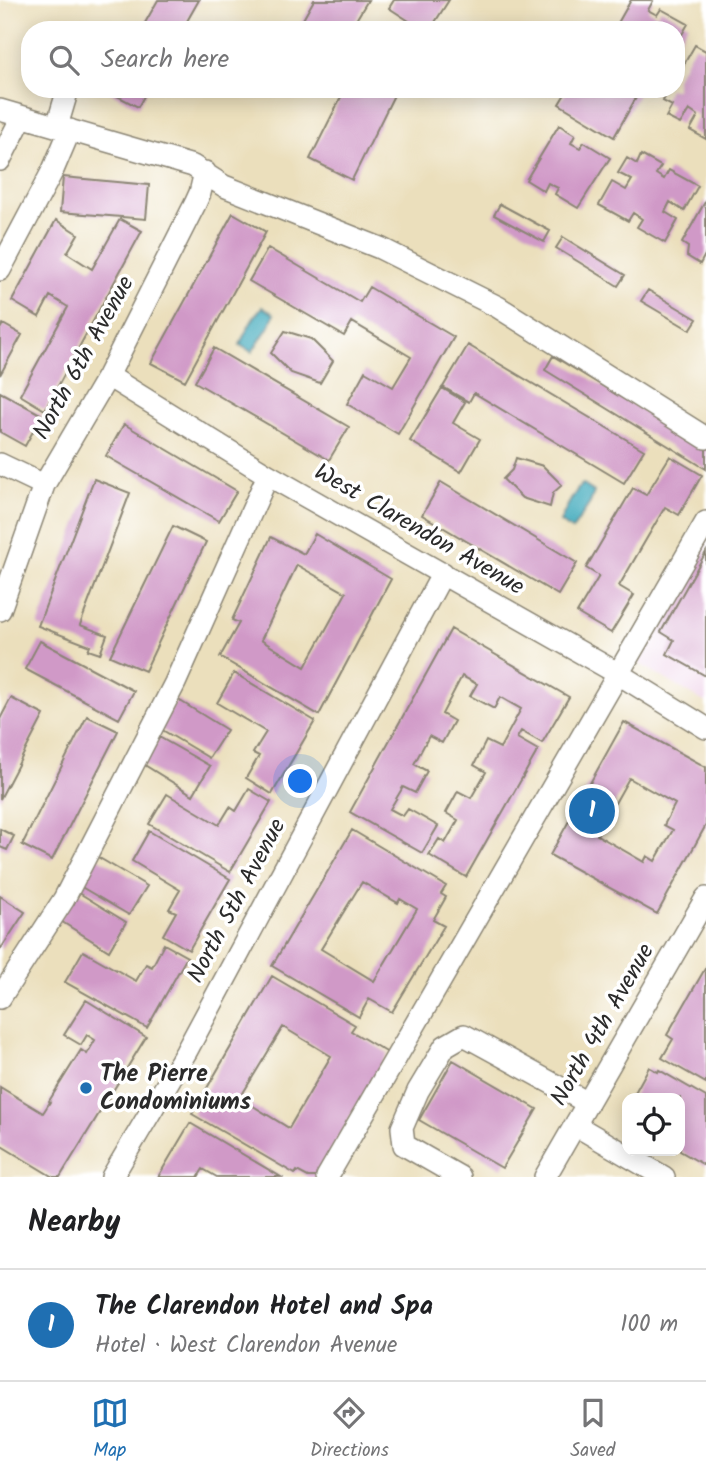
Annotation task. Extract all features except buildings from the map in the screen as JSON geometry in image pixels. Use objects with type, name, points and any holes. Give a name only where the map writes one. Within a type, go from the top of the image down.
[{"type":"street","points":[[0,270],[53,170],[67,98]]},
{"type":"street","points":[[0,110],[193,166],[224,186],[380,248],[498,307],[706,438]]},
{"type":"street","points":[[0,160],[22,117]]},
{"type":"street","name":"North 6th Avenue","points":[[0,610],[44,485],[108,376],[195,204],[205,172]]},
{"type":"street","name":"West Clarendon Avenue","points":[[108,376],[268,474],[704,722]]},
{"type":"street","points":[[0,464],[44,485]]},
{"type":"street","points":[[0,998],[64,899],[169,695],[268,474]]},
{"type":"street","points":[[327,1177],[706,523]]},
{"type":"street","name":"North 5th Avenue","points":[[112,1177],[186,1052],[443,573]]},
{"type":"street","name":"North 4th Avenue","points":[[545,1177],[706,898]]},
{"type":"street","points":[[460,1177],[404,1144],[402,1128],[418,1091],[445,1046],[464,1035],[588,1103]]},
{"type":"street","points":[[575,1125],[664,1177]]},
{"type":"shaded area","points":[[706,536],[706,703],[635,661]]},
{"type":"water","points":[[262,307],[274,314],[252,352],[240,345],[249,325]]},
{"type":"water","points":[[582,484],[594,492],[572,530],[560,522]]},
{"type":"place","name":"The Clarendon Hotel and Spa","points":[[592,811]]},
{"type":"place","name":"The Pierre Condominiums","points":[[86,1088]]}]
